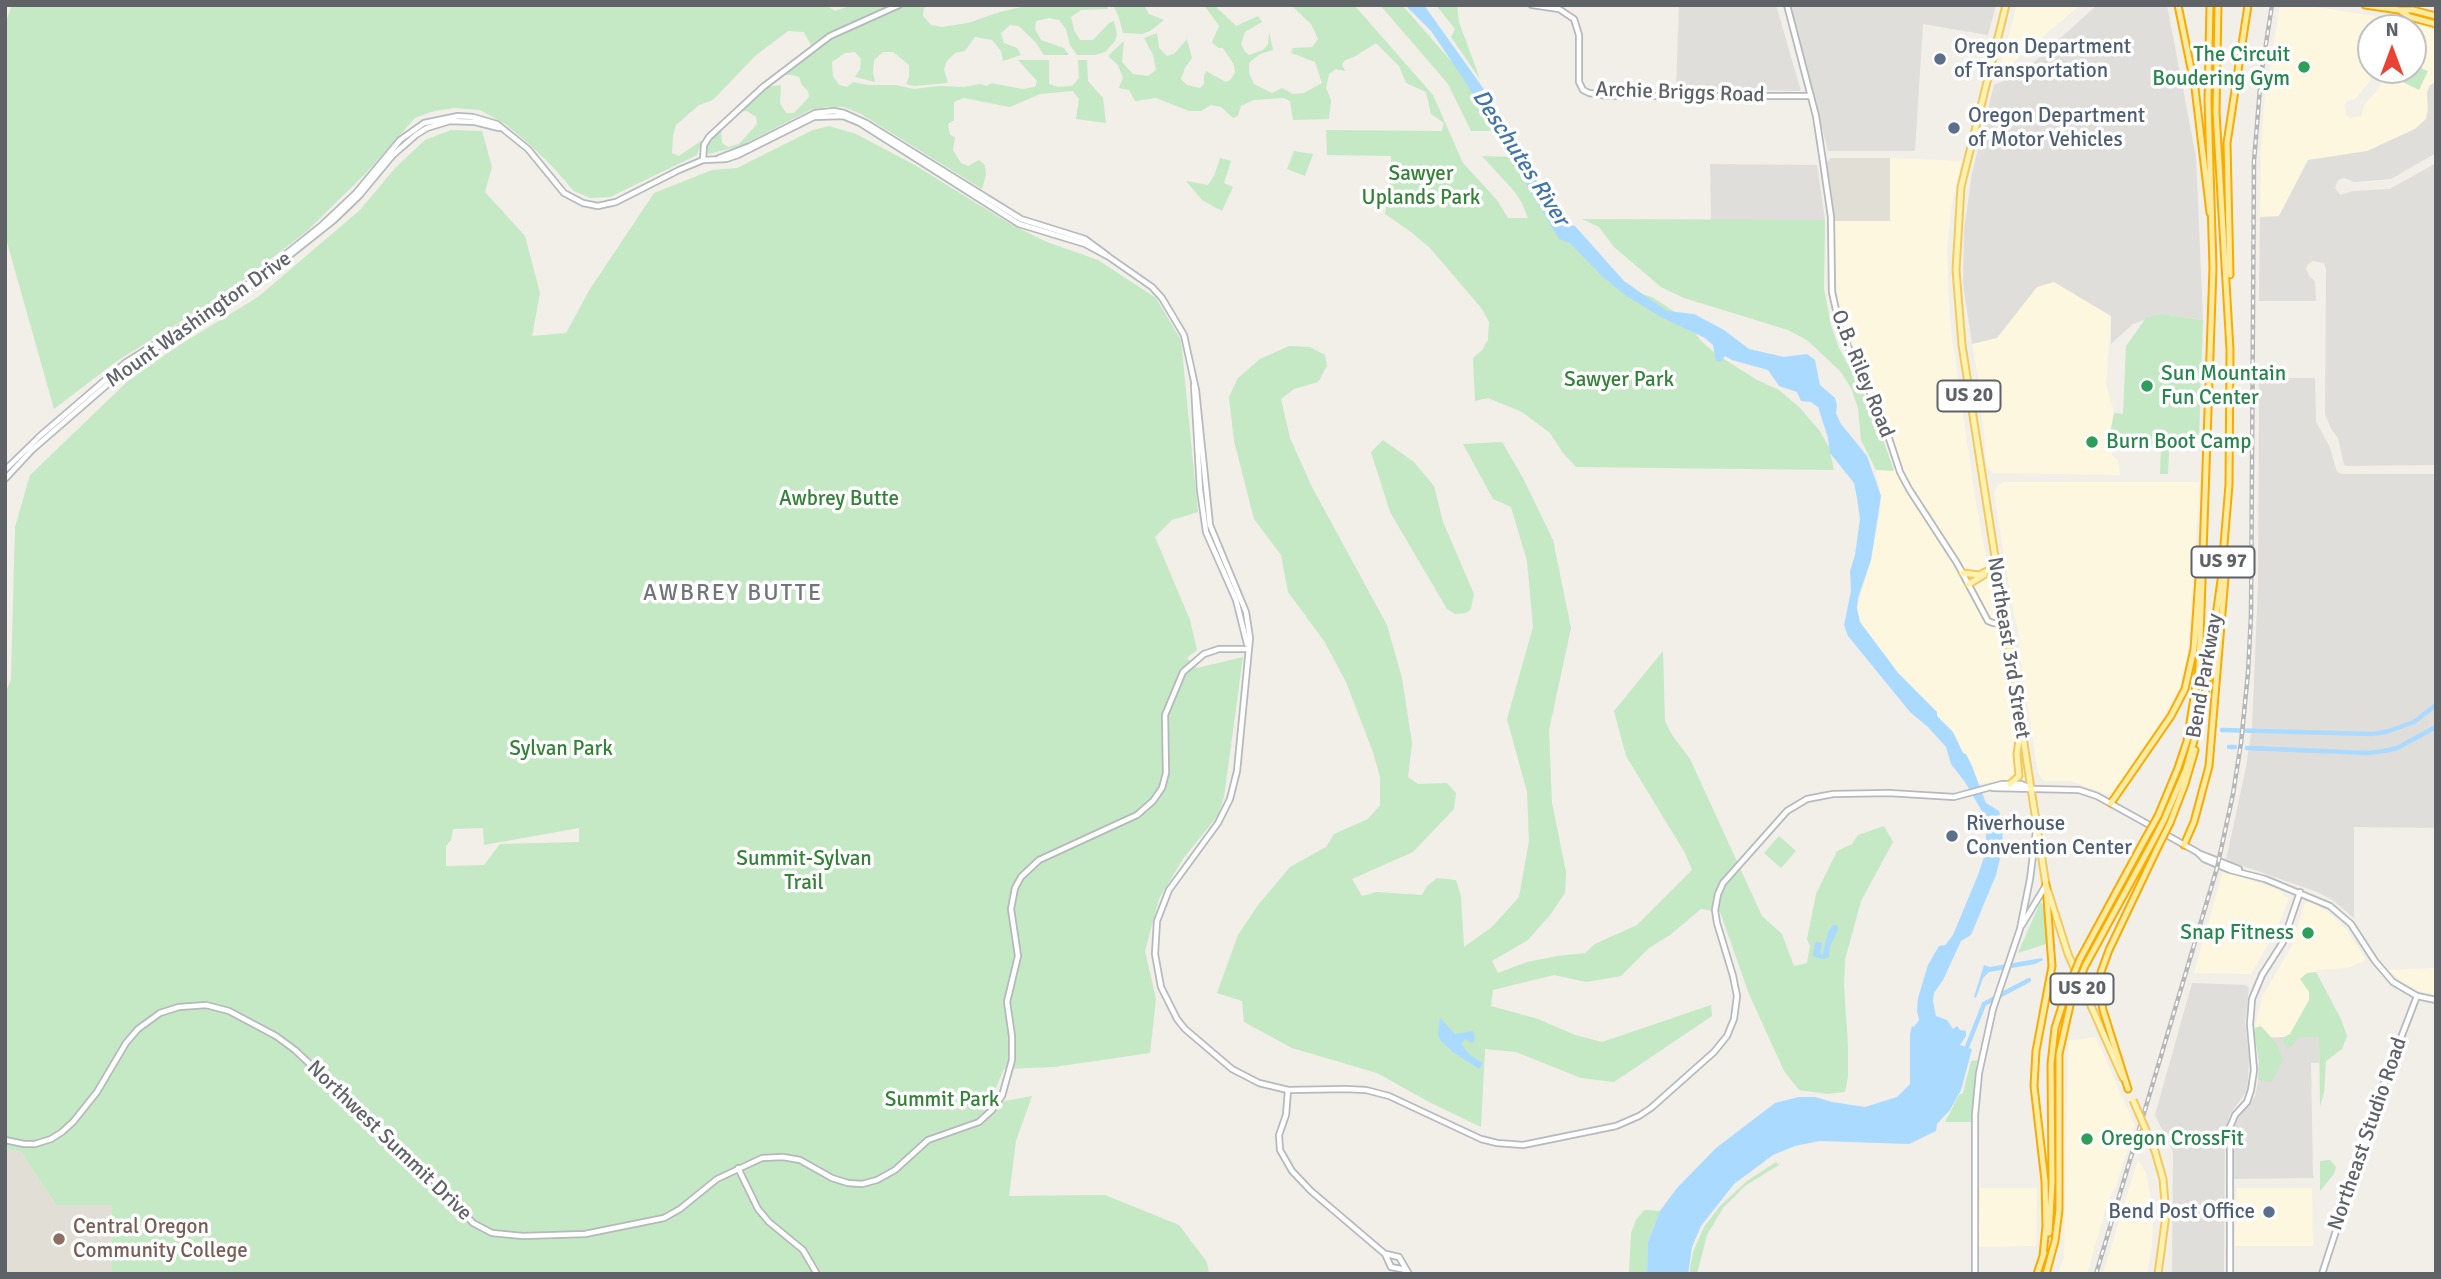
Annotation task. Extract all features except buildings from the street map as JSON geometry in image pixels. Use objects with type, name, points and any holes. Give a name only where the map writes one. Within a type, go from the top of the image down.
[{"type":"highway","points":[[2178,5],[2195,88],[2213,227]]},
{"type":"highway","name":"Bend Parkway","points":[[2037,1274],[2048,1238],[2052,1208],[2050,1064],[2055,1028],[2080,959],[2158,816],[2178,768],[2195,704],[2204,546],[2213,227],[2208,90],[2210,5]]},
{"type":"highway","name":"Bend Parkway","points":[[2046,1274],[2055,1241],[2059,1210],[2058,1061],[2064,1021],[2085,966],[2152,843],[2167,821],[2195,741],[2209,668],[2226,530],[2231,436],[2228,295],[2217,112],[2217,24],[2220,5]]},
{"type":"highway","points":[[2228,295],[2230,248],[2227,144],[2248,5]]},
{"type":"highway","points":[[2365,5],[2413,10],[2436,16]]},
{"type":"highway","points":[[2399,10],[2410,17],[2436,23]]},
{"type":"highway","points":[[2184,845],[2194,822],[2209,766],[2226,530]]},
{"type":"highway","points":[[2111,803],[2171,716],[2185,689],[2194,649],[2197,596],[2204,546]]},
{"type":"highway","points":[[2128,1089],[2103,1010],[2101,972],[2158,847],[2167,821]]},
{"type":"highway","points":[[2043,1256],[2046,1226],[2045,1181],[2034,1086],[2036,1051],[2052,966],[2046,885]]},
{"type":"main road","points":[[703,160],[704,145],[709,137],[763,87],[830,36],[899,5]]},
{"type":"main road","name":"Archie Briggs Road","points":[[1532,5],[1559,9],[1574,19],[1579,35],[1579,82],[1583,90],[1590,93],[1608,96],[1811,96]]},
{"type":"main road","name":"O.B. Riley Road","points":[[1787,5],[1811,96],[1830,205],[1831,287],[1838,323],[1850,354],[1883,419],[1900,472],[1909,489],[1969,583],[1988,621],[2005,624]]},
{"type":"main road","name":"Northeast 3rd Street","points":[[2006,5],[1961,187],[1956,270],[1962,352],[2046,885],[2086,999],[2155,1151],[2163,1180],[2166,1215],[2158,1274]]},
{"type":"main road","name":"Mount Washington Drive","points":[[5,470],[125,363],[242,289],[322,225],[355,194],[400,140],[415,128],[436,119],[458,116],[486,120],[503,129],[528,149],[564,193],[583,204],[591,205],[616,202],[679,170],[750,146],[815,113],[834,111],[866,123],[1021,219],[1084,239],[1152,287],[1173,312],[1188,346],[1196,390],[1210,525],[1246,612],[1250,638],[1237,771],[1230,799],[1218,824],[1169,890],[1157,921],[1154,954],[1165,998],[1185,1029],[1232,1069],[1259,1083],[1288,1090],[1366,1090],[1389,1096],[1481,1139],[1497,1143],[1522,1145],[1616,1126],[1639,1116],[1661,1099],[1720,1045],[1731,1028],[1737,1003],[1733,976],[1717,923],[1715,910],[1718,894],[1723,883],[1777,820],[1797,803],[1821,795],[1888,793],[1942,797],[1963,796],[1992,788]]},
{"type":"main road","name":"Mount Washington Drive","points":[[5,479],[32,450],[131,364],[242,293],[334,220],[359,196],[398,149],[416,135],[427,128],[450,121],[475,121],[503,129]]},
{"type":"main road","points":[[1969,583],[1995,563]]},
{"type":"main road","points":[[1963,573],[1979,575],[1989,570]]},
{"type":"main road","name":"Northwest Summit Drive","points":[[5,1140],[35,1144],[62,1132],[97,1092],[126,1043],[138,1029],[160,1013],[193,1004],[229,1011],[295,1049],[434,1181],[473,1223],[492,1233],[523,1236],[586,1234],[664,1218],[680,1209],[717,1179],[762,1158],[783,1157],[808,1164],[841,1181],[855,1184],[872,1182],[888,1175],[928,1140],[973,1125],[992,1110],[1002,1096],[1012,1060],[1007,1002],[1018,956],[1011,909],[1017,883],[1027,869],[1039,860],[1126,820],[1153,801],[1162,788],[1166,774],[1165,715],[1183,672],[1204,654],[1219,649],[1248,649]]},
{"type":"main road","points":[[2010,784],[2019,776],[2017,754],[2021,727]]},
{"type":"main road","points":[[1992,788],[1997,785],[2021,784],[2031,788]]},
{"type":"main road","points":[[1992,788],[2080,790],[2111,803],[2197,852],[2316,898],[2340,913],[2358,932],[2385,974],[2417,996],[2436,1000]]},
{"type":"main road","points":[[1975,1274],[1976,1098],[1984,1048],[1999,991],[2020,929],[2036,829]]},
{"type":"main road","points":[[2020,929],[2046,885]]},
{"type":"main road","points":[[2231,1274],[2230,1132],[2234,1117],[2247,1101],[2251,1090],[2254,1070],[2250,1024],[2252,999],[2262,975],[2283,942],[2300,892]]},
{"type":"main road","name":"Northeast Studio Road","points":[[2322,1274],[2387,1074],[2417,996]]},
{"type":"main road","points":[[1288,1090],[1286,1115],[1279,1135],[1280,1150],[1285,1161],[1311,1191],[1385,1254],[1391,1267],[1408,1272]]},
{"type":"main road","points":[[738,1168],[763,1215],[803,1250],[817,1274]]},
{"type":"main road","points":[[1385,1254],[1399,1257],[1408,1272]]},
{"type":"shaded area","points":[[1679,5],[1776,5],[1801,91],[1676,89]]},
{"type":"shaded area","points":[[1790,5],[1996,5],[1988,35],[1923,24],[1915,151],[1828,151]]},
{"type":"shaded area","points":[[2017,5],[2080,5],[2004,70],[2000,66]]},
{"type":"shaded area","points":[[2097,5],[2167,5],[2196,157],[2203,320],[2161,314],[2133,324],[2111,344],[2111,316],[2054,282],[2037,287],[1997,338],[1972,344],[1963,283],[1964,230],[1972,173],[1994,85],[2022,73]]},
{"type":"shaded area","points":[[2280,5],[2304,5],[2361,14],[2357,14],[2357,84],[2368,84],[2355,99],[2344,104],[2346,115],[2350,118],[2361,116],[2364,105],[2381,84],[2427,84],[2427,27],[2436,30],[2436,82],[2430,85],[2426,119],[2415,129],[2367,151],[2308,160],[2279,217],[2260,217],[2264,105]]},
{"type":"shaded area","points":[[2436,82],[2436,153],[2391,179],[2354,182],[2344,178],[2338,180],[2335,188],[2340,195],[2353,191],[2390,189],[2436,163],[2436,465],[2347,466],[2344,465],[2338,438],[2325,414],[2326,268],[2324,263],[2313,261],[2306,269],[2315,281],[2316,301],[2259,301],[2260,217],[2279,216],[2308,160],[2367,151],[2415,129],[2426,119],[2427,92],[2430,85]]},
{"type":"shaded area","points":[[1831,158],[1890,158],[1890,221],[1835,221],[1827,162]]},
{"type":"shaded area","points":[[1890,158],[1962,161],[1952,203],[1947,250],[1951,330],[2013,735],[2016,772],[2013,778],[2005,780],[1978,784],[1953,732],[1899,673],[1860,622],[1857,608],[1871,560],[1880,514],[1881,496],[1876,470],[1904,469],[1886,417],[1840,317],[1836,282],[1835,221],[1890,221]]},
{"type":"shaded area","points":[[1710,164],[1817,165],[1825,220],[1711,220]]},
{"type":"shaded area","points":[[2054,282],[2111,316],[2106,384],[2114,413],[2109,438],[2112,455],[2118,460],[2120,475],[1993,473],[1987,466],[1979,383],[1972,344],[1997,338],[2037,287]]},
{"type":"shaded area","points":[[2259,378],[2315,378],[2316,422],[2329,445],[2337,472],[2436,474],[2436,828],[2354,827],[2354,918],[2331,899],[2317,892],[2226,860],[2252,726],[2258,586]]},
{"type":"shaded area","points":[[2004,482],[2200,482],[2187,662],[2181,674],[2182,683],[2149,742],[2111,796],[2071,781],[2044,781],[2038,773],[2018,629],[1994,493],[1998,485]]},
{"type":"shaded area","points":[[2223,871],[2282,891],[2284,896],[2289,898],[2277,929],[2251,974],[2194,973]]},
{"type":"shaded area","points":[[2312,902],[2331,914],[2346,929],[2366,960],[2348,968],[2316,970],[2319,1036],[2255,1038],[2255,1025],[2263,995],[2291,948],[2305,903]]},
{"type":"shaded area","points":[[2436,968],[2436,995],[2419,991],[2388,970]]},
{"type":"shaded area","points":[[2192,983],[2246,985],[2249,988],[2245,1023],[2249,1058],[2246,1092],[2230,1114],[2225,1130],[2224,1274],[2172,1274],[2173,1152],[2155,1115]]},
{"type":"shaded area","points":[[2319,1036],[2319,1063],[2311,1063],[2313,1178],[2234,1179],[2232,1131],[2238,1118],[2255,1096],[2258,1081],[2259,1061],[2255,1038]]},
{"type":"shaded area","points":[[2096,1037],[2135,1126],[2116,1186],[2108,1200],[2087,1274],[2058,1274],[2064,1257],[2068,1041]]},
{"type":"shaded area","name":"Central Oregon Community College","points":[[5,1148],[21,1152],[56,1205],[112,1205],[112,1274],[5,1274]]},
{"type":"shaded area","points":[[2138,1160],[2146,1173],[2153,1210],[2152,1246],[2147,1274],[2103,1274]]},
{"type":"shaded area","points":[[1980,1188],[2037,1188],[2036,1246],[1979,1247]]},
{"type":"shaded area","points":[[2237,1188],[2312,1188],[2313,1246],[2235,1246]]},
{"type":"green space","points":[[12,5],[826,5],[835,11],[852,5],[892,5],[828,33],[811,45],[804,32],[788,31],[755,56],[713,100],[699,105],[676,125],[672,153],[679,156],[702,140],[697,155],[610,197],[590,198],[574,191],[528,143],[505,124],[480,110],[454,108],[415,118],[366,173],[307,231],[227,293],[117,361],[54,409],[5,235],[5,24]]},
{"type":"green space","points":[[905,5],[930,5],[924,8],[923,16],[931,25],[942,27],[968,23],[1030,5],[1106,5],[1108,9],[1081,10],[1071,17],[1074,30],[1080,40],[1093,40],[1114,21],[1117,34],[1115,41],[1105,52],[1077,55],[1070,45],[1066,29],[1059,20],[1049,18],[1036,21],[1035,29],[1041,40],[1064,48],[1069,55],[1044,55],[1019,26],[1010,25],[1001,33],[1004,43],[1017,48],[1021,55],[1003,61],[1001,51],[992,40],[975,37],[965,51],[955,53],[947,61],[944,69],[948,83],[914,86],[906,84],[909,65],[893,52],[883,52],[874,60],[875,82],[855,77],[860,69],[861,59],[855,52],[845,53],[832,62],[833,76],[839,85],[847,87],[853,82],[914,89],[980,84],[987,86],[991,83],[1022,89],[1035,87],[1037,81],[1018,60],[1049,60],[1049,84],[1058,87],[1072,86],[1079,78],[1078,60],[1087,60],[1088,81],[1103,98],[1106,123],[1076,119],[1079,99],[1073,91],[1040,94],[1010,107],[964,98],[954,102],[954,120],[948,124],[950,135],[955,137],[953,150],[961,163],[968,166],[979,160],[985,165],[986,175],[982,189],[861,114],[844,107],[810,110],[743,145],[709,154],[706,151],[709,142],[721,130],[722,143],[728,147],[739,144],[757,124],[756,117],[747,111],[741,111],[767,87],[781,85],[780,103],[786,113],[794,113],[809,97],[808,91],[799,77],[783,75],[825,42]]},
{"type":"green space","points":[[1113,5],[1144,5],[1149,14],[1164,20],[1142,34],[1123,33]]},
{"type":"green space","name":"Sawyer Park","points":[[1204,5],[1214,5],[1236,26],[1258,16],[1262,22],[1245,32],[1241,44],[1249,55],[1263,50],[1268,44],[1269,32],[1273,50],[1260,54],[1249,63],[1249,73],[1254,84],[1272,93],[1282,88],[1293,94],[1304,93],[1322,83],[1315,62],[1291,53],[1293,48],[1312,47],[1318,39],[1311,24],[1291,5],[1354,5],[1433,95],[1463,163],[1497,200],[1508,218],[1528,218],[1514,191],[1482,156],[1515,157],[1521,176],[1537,201],[1609,282],[1619,288],[1652,297],[1672,310],[1688,322],[1700,340],[1716,354],[1757,380],[1779,390],[1800,408],[1819,430],[1829,447],[1834,470],[1576,467],[1550,433],[1522,412],[1488,398],[1475,401],[1473,358],[1488,340],[1489,322],[1482,309],[1430,248],[1385,214],[1391,179],[1391,156],[1327,155],[1326,130],[1442,131],[1444,123],[1431,114],[1426,92],[1406,83],[1399,66],[1376,43],[1345,60],[1342,65],[1345,71],[1336,69],[1329,74],[1326,88],[1331,100],[1329,119],[1293,120],[1290,101],[1283,98],[1254,100],[1241,106],[1238,116],[1233,118],[1221,107],[1211,105],[1201,111],[1189,111],[1156,98],[1135,101],[1129,90],[1119,88],[1123,78],[1118,65],[1108,56],[1124,41],[1122,62],[1133,74],[1148,76],[1156,70],[1153,55],[1144,38],[1157,33],[1159,48],[1167,56],[1174,54],[1187,39],[1192,58],[1181,79],[1187,85],[1200,88],[1204,84],[1206,71],[1226,82],[1230,80],[1235,73],[1234,65],[1223,48],[1218,48],[1212,42],[1219,26]]},
{"type":"green space","points":[[1380,5],[1402,5],[1466,78],[1498,131],[1471,131],[1448,84]]},
{"type":"green space","points":[[1436,5],[1457,5],[1459,22],[1480,79],[1451,37],[1455,29]]},
{"type":"green space","points":[[2407,84],[2422,84],[2419,90]]},
{"type":"green space","name":"Awbrey Butte","points":[[829,126],[856,134],[913,164],[1010,224],[1047,242],[1098,260],[1156,298],[1181,340],[1198,512],[1172,520],[1155,537],[1190,620],[1197,650],[1187,658],[1197,668],[1243,657],[1224,797],[1218,815],[1183,859],[1159,899],[1145,951],[1156,999],[1150,1053],[1054,1067],[1004,1069],[989,1104],[1032,1096],[1016,1141],[1009,1196],[1105,1195],[1179,1225],[1207,1262],[1209,1274],[112,1274],[112,1205],[56,1205],[21,1152],[5,1148],[5,693],[11,680],[15,527],[30,475],[128,381],[173,349],[258,297],[360,210],[396,167],[425,140],[451,130],[482,131],[492,167],[485,192],[525,236],[540,293],[532,336],[566,333],[590,289],[654,193],[712,170],[737,168],[813,130]],"holes":[[[483,828],[484,845],[579,828],[579,842],[500,844],[484,865],[446,866],[446,846],[451,840],[453,829]]]},
{"type":"green space","points":[[1294,151],[1313,154],[1305,176],[1287,169]]},
{"type":"green space","points":[[1220,158],[1231,161],[1224,183],[1233,187],[1222,211],[1202,200],[1186,181],[1208,185]]},
{"type":"green space","points":[[1582,219],[1825,220],[1824,289],[1831,325],[1839,348],[1873,411],[1894,471],[1876,470],[1861,440],[1858,408],[1851,388],[1840,371],[1807,340],[1788,330],[1684,298],[1661,287],[1614,247],[1599,227]]},
{"type":"green space","name":"Sun Mountain Fun Center","points":[[2161,314],[2203,320],[2199,439],[2185,439],[2181,446],[2171,447],[2168,474],[2160,474],[2161,447],[2110,443],[2109,438],[2114,413],[2123,414],[2126,346],[2146,318]]},
{"type":"green space","points":[[1289,346],[1310,347],[1325,355],[1327,366],[1318,382],[1294,389],[1281,399],[1290,438],[1312,487],[1387,625],[1402,678],[1412,743],[1408,777],[1418,784],[1447,783],[1456,793],[1454,809],[1413,852],[1352,879],[1362,896],[1376,892],[1422,895],[1427,886],[1437,878],[1456,880],[1461,896],[1464,947],[1492,927],[1519,897],[1529,841],[1527,792],[1507,719],[1533,627],[1527,561],[1511,507],[1493,499],[1463,444],[1502,442],[1553,540],[1571,628],[1549,730],[1552,803],[1566,872],[1565,893],[1528,940],[1492,961],[1498,973],[1527,962],[1585,953],[1595,944],[1637,925],[1692,870],[1685,853],[1626,756],[1614,711],[1663,651],[1665,721],[1690,759],[1762,916],[1782,934],[1794,966],[1807,963],[1810,946],[1807,939],[1816,894],[1837,851],[1852,844],[1858,835],[1884,826],[1893,842],[1861,901],[1845,960],[1848,1077],[1845,1092],[1827,1094],[1799,1090],[1784,1071],[1749,994],[1720,912],[1701,909],[1670,935],[1649,948],[1621,976],[1586,982],[1554,975],[1493,990],[1491,1006],[1538,1019],[1575,1035],[1602,1042],[1711,1005],[1712,1016],[1614,1082],[1581,1078],[1516,1052],[1485,1049],[1481,1127],[1377,1073],[1292,1048],[1244,1022],[1242,1001],[1217,993],[1238,935],[1258,905],[1290,867],[1326,847],[1334,834],[1368,819],[1380,805],[1380,777],[1346,682],[1324,641],[1288,592],[1281,555],[1254,519],[1234,441],[1229,397],[1238,378],[1260,359]]},
{"type":"green space","points":[[1383,440],[1414,462],[1434,486],[1443,522],[1474,594],[1471,609],[1466,613],[1455,614],[1447,609],[1390,512],[1371,452]]},
{"type":"green space","points":[[1779,836],[1796,851],[1781,868],[1764,853]]},
{"type":"green space","points":[[2040,903],[2043,904],[2048,939],[2046,944],[2018,953]]},
{"type":"green space","points":[[2316,972],[2347,1036],[2342,1049],[2326,1061],[2320,1107],[2319,1037],[2299,1037],[2287,1048],[2283,1043],[2284,1037],[2290,1034],[2309,1000],[2309,992],[2300,979],[2307,973]]},
{"type":"green space","points":[[2261,1026],[2277,1044],[2283,1060],[2272,1082],[2258,1080],[2259,1061],[2254,1033],[2255,1028]]},
{"type":"green space","points":[[1977,1060],[1971,1122],[1945,1122],[1959,1095],[1963,1093],[1971,1061]]},
{"type":"green space","points":[[2330,1160],[2336,1167],[2334,1174],[2320,1191],[2320,1161]]},
{"type":"green space","points":[[1776,1162],[1779,1165],[1745,1186],[1723,1208],[1707,1235],[1697,1274],[1689,1274],[1693,1252],[1704,1227],[1720,1206],[1747,1181]]},
{"type":"green space","points":[[1644,1210],[1660,1211],[1648,1242],[1647,1274],[1629,1274],[1631,1233]]},
{"type":"water","name":"Deschutes River","points":[[1405,5],[1424,5],[1483,88],[1492,109],[1518,148],[1521,159],[1529,166],[1531,174],[1548,194],[1559,214],[1566,223],[1575,226],[1624,281],[1667,311],[1694,314],[1724,330],[1749,349],[1784,357],[1807,354],[1815,360],[1820,385],[1835,398],[1836,413],[1841,424],[1867,456],[1881,496],[1871,560],[1858,598],[1860,622],[1898,673],[1953,732],[1972,766],[1986,803],[1999,811],[2003,846],[1996,875],[1971,935],[1961,941],[1934,993],[1936,1016],[1947,1020],[1953,1029],[1957,1026],[1966,1031],[1960,1045],[1972,1049],[1961,1090],[1950,1110],[1937,1124],[1936,1131],[1909,1144],[1820,1141],[1795,1146],[1773,1155],[1734,1184],[1701,1226],[1692,1247],[1688,1274],[1647,1274],[1648,1242],[1660,1211],[1677,1188],[1716,1148],[1775,1103],[1798,1097],[1815,1097],[1865,1107],[1897,1097],[1910,1084],[1910,1034],[1912,1026],[1919,1020],[1918,998],[1928,965],[1939,946],[1945,945],[1953,935],[1978,875],[1985,854],[1987,820],[1951,764],[1946,747],[1910,712],[1848,636],[1844,625],[1851,591],[1850,571],[1860,519],[1854,483],[1830,453],[1818,407],[1811,402],[1801,401],[1797,392],[1779,386],[1768,370],[1725,356],[1721,362],[1716,361],[1713,345],[1705,338],[1661,317],[1625,295],[1570,243],[1559,239],[1463,78],[1431,31]]},
{"type":"water","points":[[1833,925],[1837,925],[1838,930],[1830,946],[1829,957],[1817,958],[1813,955],[1815,942],[1822,943],[1820,954],[1823,954],[1828,932]]},
{"type":"water","points":[[2042,958],[2043,960],[2035,964],[1989,972],[1983,978],[1976,998],[1974,997],[1984,965],[1990,967]]},
{"type":"water","points":[[1440,1018],[1455,1034],[1473,1031],[1473,1043],[1465,1039],[1461,1044],[1470,1055],[1483,1063],[1479,1069],[1440,1040]]},
{"type":"waterway","points":[[2222,730],[2372,734],[2414,722],[2436,705]]},
{"type":"waterway","points":[[2247,748],[2368,753],[2397,748],[2436,727]]},
{"type":"waterway","points":[[2229,747],[2235,747]]},
{"type":"waterway","points":[[1965,1052],[1984,1004],[2029,980]]},
{"type":"railway","points":[[2096,1274],[2217,868],[2241,743],[2251,615],[2254,161],[2261,76],[2272,5]]},
{"type":"place","name":"Oregon Department of Transportation","points":[[1940,59]]},
{"type":"place","name":"The Circuit Boudering Gym","points":[[2304,67]]},
{"type":"place","name":"Oregon Department of Motor Vehicles","points":[[1954,128]]},
{"type":"place","name":"Sun Mountain Fun Center","points":[[2147,386]]},
{"type":"place","name":"Burn Boot Camp","points":[[2092,442]]},
{"type":"place","name":"Riverhouse Convention Center","points":[[1952,836]]},
{"type":"place","name":"Snap Fitness","points":[[2308,933]]},
{"type":"place","name":"Oregon CrossFit","points":[[2087,1139]]},
{"type":"place","name":"Bend Post Office","points":[[2269,1212]]},
{"type":"place","name":"Central Oregon Community College","points":[[59,1239]]},
{"type":"district","name":"AWBREY BUTTE","points":[[733,594]]},
{"type":"park label","name":"Sawyer Uplands Park","points":[[1421,186]]},
{"type":"park label","name":"Sylvan Park","points":[[561,749]]},
{"type":"park label","name":"Summit-Sylvan Trail","points":[[804,871]]},
{"type":"park label","name":"Summit Park","points":[[942,1100]]}]
